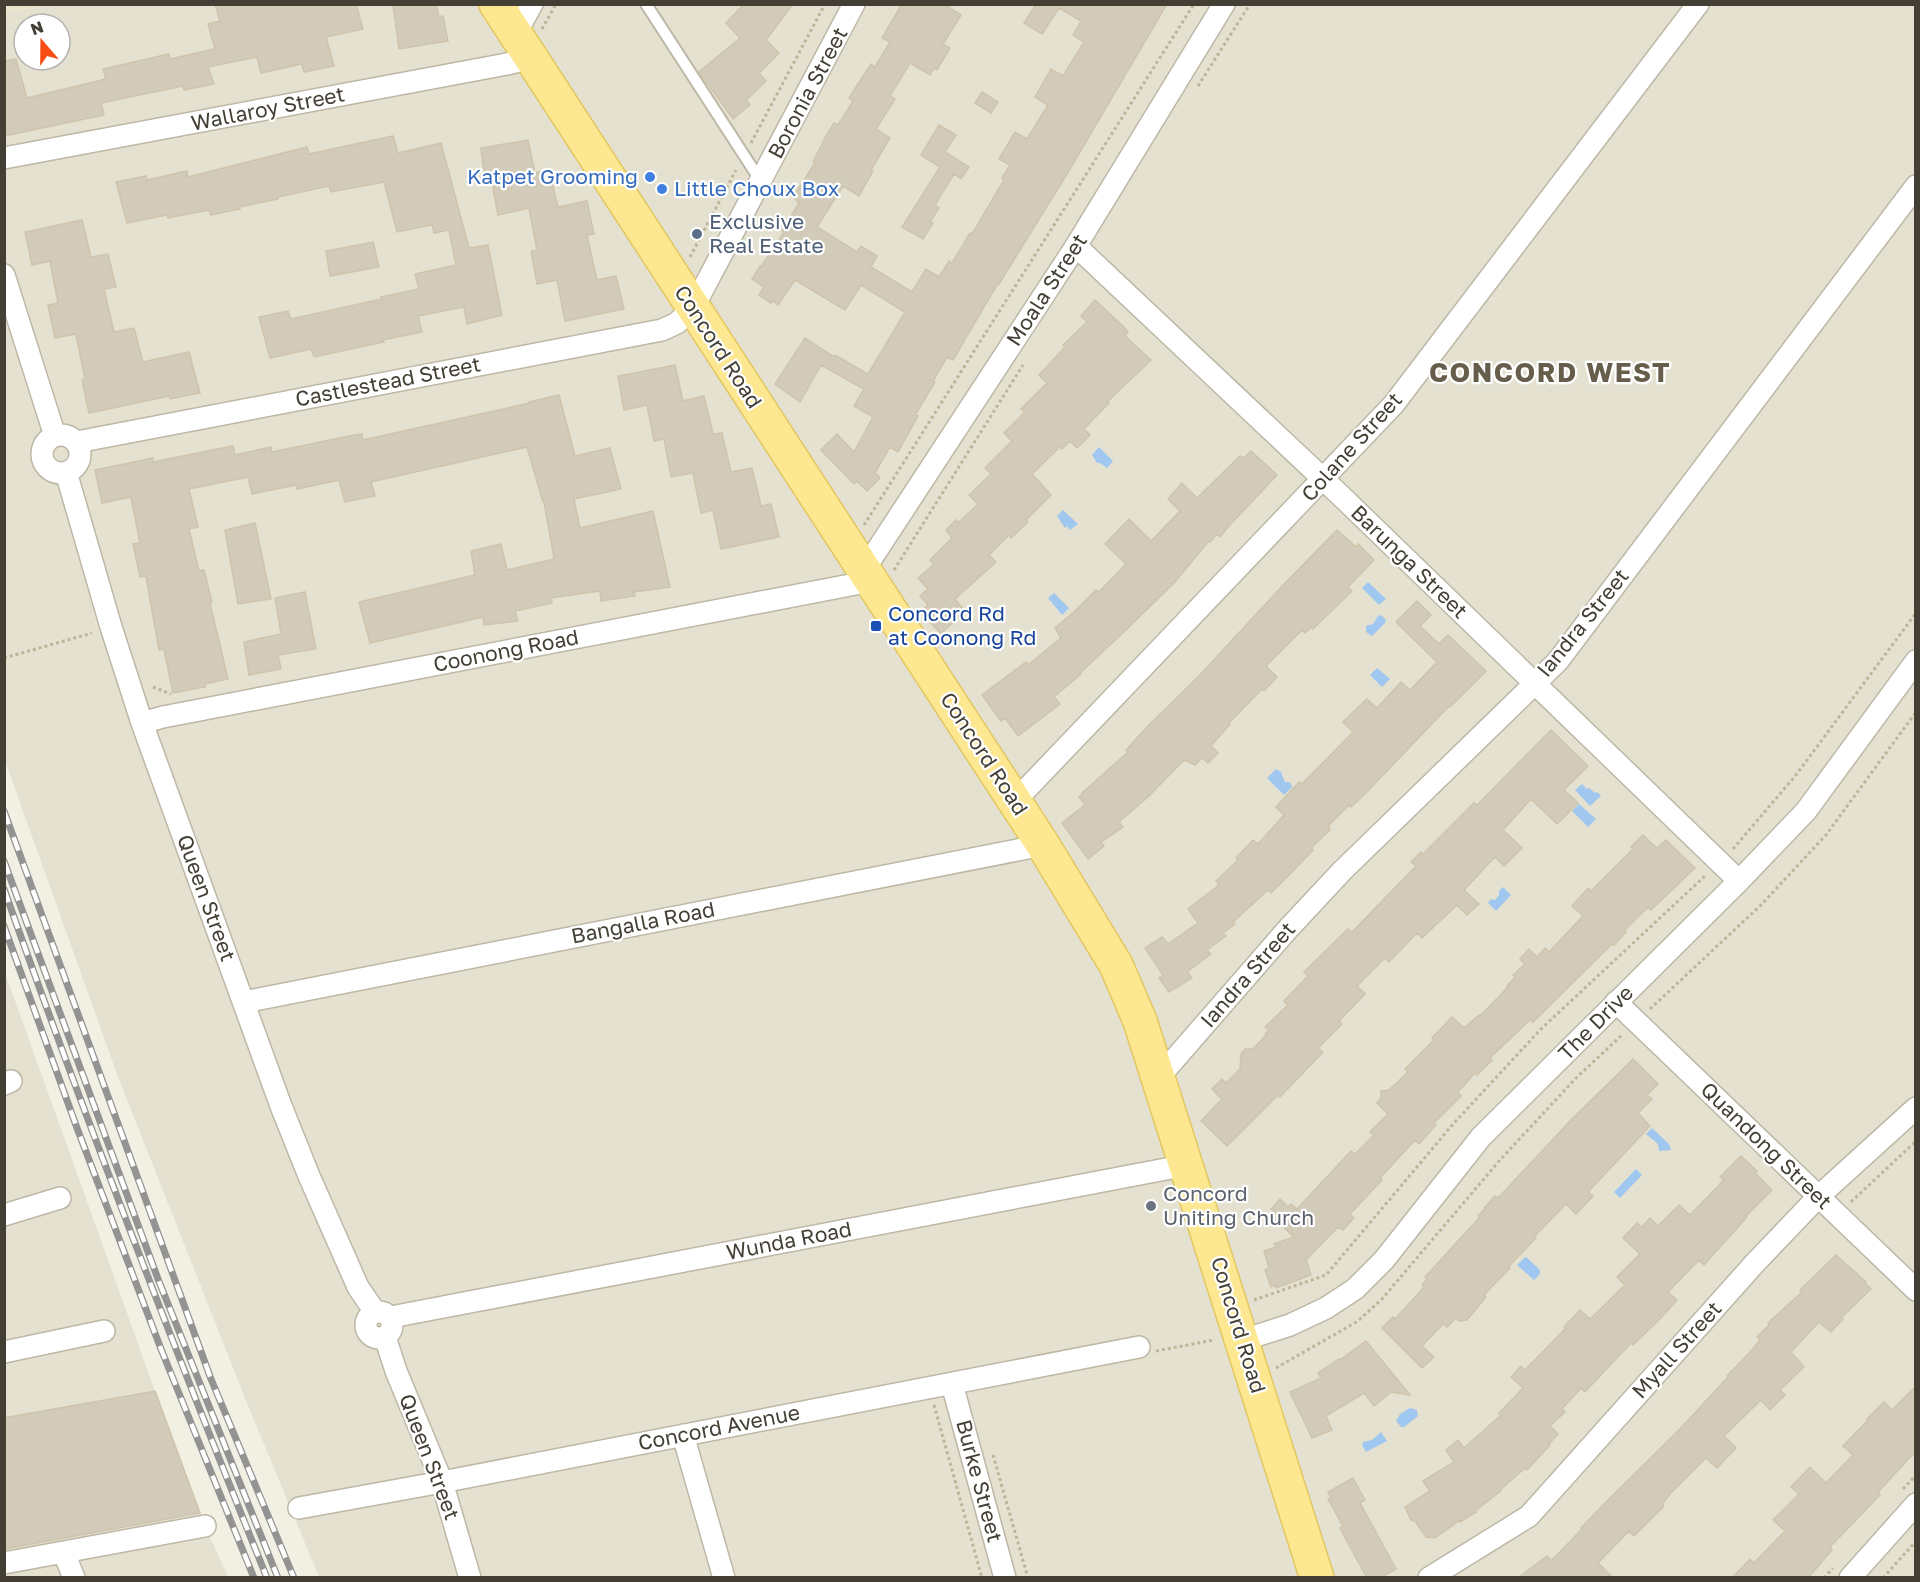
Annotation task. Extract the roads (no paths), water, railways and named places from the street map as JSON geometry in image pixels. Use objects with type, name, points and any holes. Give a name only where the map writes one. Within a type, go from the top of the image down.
[{"type":"main road","name":"Concord Road","points":[[496,4],[529,42],[613,187],[876,575],[1116,965],[1129,992],[1187,1165],[1231,1339],[1317,1578]]},
{"type":"street","points":[[529,42],[532,4]]},
{"type":"street","name":"Boronia Street","points":[[693,308],[854,4]]},
{"type":"street","name":"Moala Street","points":[[876,575],[1224,4]]},
{"type":"street","name":"Colane Street","points":[[1015,801],[1394,404],[1698,4]]},
{"type":"street","name":"Wallaroy Street","points":[[4,158],[529,42]]},
{"type":"street","name":"Iandra Street","points":[[1159,1077],[1287,930],[1342,871],[1558,661],[1916,186]]},
{"type":"street","name":"Barunga Street","points":[[1076,246],[1323,479],[1739,881]]},
{"type":"street","points":[[4,275],[55,436]]},
{"type":"street","name":"Castlestead Street","points":[[77,442],[662,330],[677,323],[693,308]]},
{"type":"street","points":[[66,435],[77,442],[81,453],[77,465],[66,472],[60,473],[48,468],[42,456],[45,444],[55,436],[66,435]]},
{"type":"street","name":"Queen Street","points":[[66,472],[111,627],[142,723],[281,1106],[358,1287],[383,1322],[396,1371],[442,1482],[471,1578]]},
{"type":"street","name":"Coonong Road","points":[[142,723],[876,575]]},
{"type":"street","name":"The Drive","points":[[1231,1339],[1290,1325],[1326,1308],[1355,1289],[1384,1260],[1481,1137],[1739,881],[1806,811],[1916,661]]},
{"type":"street","name":"Bangalla Road","points":[[244,1002],[1043,845]]},
{"type":"street","name":"Quandong Street","points":[[1617,1002],[1916,1290]]},
{"type":"street","name":"Myall Street","points":[[1429,1578],[1451,1572],[1529,1516],[1755,1263],[1819,1196],[1916,1108]]},
{"type":"street","name":"Wunda Road","points":[[383,1322],[1187,1165]]},
{"type":"street","points":[[4,1215],[60,1198]]},
{"type":"street","points":[[4,1352],[104,1331]]},
{"type":"street","name":"Concord Avenue","points":[[299,1508],[1139,1347]]},
{"type":"street","name":"Burke Street","points":[[952,1384],[1005,1578]]},
{"type":"street","points":[[683,1435],[724,1578]]},
{"type":"street","points":[[1850,1578],[1916,1504]]},
{"type":"street","points":[[4,1563],[205,1527]]},
{"type":"street","points":[[64,1553],[74,1578]]},
{"type":"lane","points":[[646,4],[761,181]]},
{"type":"water","points":[[1099,447],[1113,461],[1107,468],[1097,463],[1092,455]]},
{"type":"water","points":[[1063,510],[1078,524],[1070,530],[1067,526],[1065,528],[1057,516]]},
{"type":"water","points":[[1368,582],[1386,599],[1379,605],[1362,588]]},
{"type":"water","points":[[1054,593],[1069,608],[1062,615],[1048,598]]},
{"type":"water","points":[[1381,615],[1386,620],[1385,623],[1372,636],[1366,632],[1366,626],[1373,624]]},
{"type":"water","points":[[1377,668],[1390,679],[1382,687],[1370,675]]},
{"type":"water","points":[[1276,769],[1281,772],[1285,782],[1289,782],[1292,787],[1284,795],[1267,778]]},
{"type":"water","points":[[1582,784],[1601,796],[1590,806],[1575,790]]},
{"type":"water","points":[[1579,804],[1596,819],[1588,827],[1572,811]]},
{"type":"water","points":[[1503,887],[1511,895],[1496,911],[1488,903],[1491,899],[1495,900]]},
{"type":"water","points":[[1652,1128],[1669,1144],[1671,1150],[1659,1151],[1658,1144],[1646,1134]]},
{"type":"water","points":[[1636,1169],[1642,1175],[1620,1198],[1614,1192]]},
{"type":"water","points":[[1526,1257],[1540,1270],[1540,1274],[1534,1280],[1517,1265]]},
{"type":"water","points":[[1410,1408],[1417,1410],[1418,1416],[1401,1427],[1396,1421],[1400,1414]]},
{"type":"water","points":[[1381,1432],[1387,1441],[1366,1452],[1362,1445],[1363,1442],[1372,1440]]},
{"type":"railway","points":[[4,811],[211,1379],[294,1578]]},
{"type":"railway","points":[[4,861],[158,1279],[278,1578]]},
{"type":"railway","points":[[4,889],[132,1235],[267,1578]]},
{"type":"railway","points":[[4,926],[77,1128],[161,1349],[254,1578]]},
{"type":"place","name":"Katpet Grooming","points":[[650,177]]},
{"type":"place","name":"Little Choux Box","points":[[662,189]]},
{"type":"place","name":"Exclusive Real Estate","points":[[697,234]]},
{"type":"place","name":"Concord Rd at Coonong Rd","points":[[876,626]]},
{"type":"place","name":"Concord Uniting Church","points":[[1151,1206]]},
{"type":"district","name":"CONCORD WEST","points":[[1550,373]]}]
